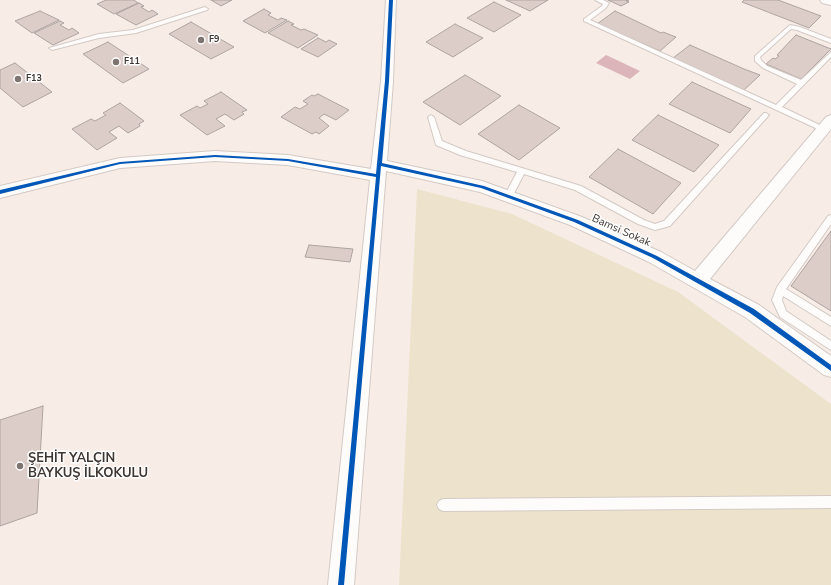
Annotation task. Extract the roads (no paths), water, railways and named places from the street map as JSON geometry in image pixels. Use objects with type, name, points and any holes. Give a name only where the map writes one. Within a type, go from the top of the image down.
[{"type":"street","points":[[341,585],[387,81],[391,0]]},
{"type":"street","points":[[827,0],[831,1]]},
{"type":"street","points":[[697,281],[827,125]]},
{"type":"street","name":"Bamsi Sokak","points":[[0,192],[120,163],[215,156],[288,160],[378,170],[482,187],[576,222],[655,258],[752,311],[831,368]]},
{"type":"lane","points":[[598,0],[606,3],[604,7],[586,20],[777,108],[827,125]]},
{"type":"lane","points":[[52,48],[99,36],[134,32],[205,9]]},
{"type":"lane","points":[[801,83],[765,67],[758,61],[757,57],[790,27],[798,28],[831,42]]},
{"type":"lane","points":[[777,108],[831,54]]},
{"type":"lane","points":[[431,116],[439,143],[462,153],[578,188],[641,222],[655,227],[667,224],[766,116]]},
{"type":"lane","points":[[508,197],[522,171]]},
{"type":"lane","points":[[831,218],[780,290],[777,300],[784,314],[831,346]]},
{"type":"lane","points":[[780,290],[831,322]]},
{"type":"lane","points":[[443,505],[831,502]]},
{"type":"place","name":"F9","points":[[201,40]]},
{"type":"place","name":"F11","points":[[116,62]]},
{"type":"place","name":"F13","points":[[18,79]]},
{"type":"place","name":"ŞEHİT YALÇIN BAYKUŞ İLKOKULU","points":[[20,466]]}]
